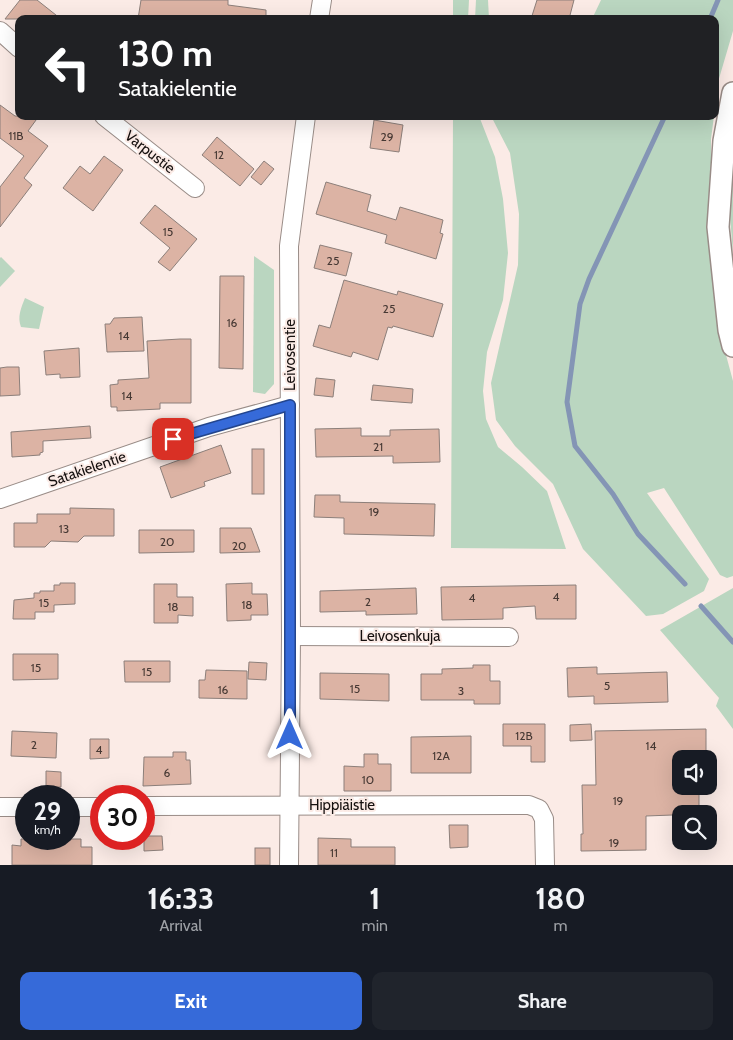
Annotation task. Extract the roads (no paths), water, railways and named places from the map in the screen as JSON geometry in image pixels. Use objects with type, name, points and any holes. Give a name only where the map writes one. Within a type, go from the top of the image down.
[{"type":"main road","points":[[733,93],[724,141],[718,227],[728,330],[733,346]]},
{"type":"street","points":[[320,15],[322,0]]},
{"type":"street","points":[[0,30],[15,44]]},
{"type":"street","name":"Varpustie","points":[[109,120],[195,188]]},
{"type":"street","name":"Leivosentie","points":[[288,865],[291,636],[289,246],[305,120]]},
{"type":"street","name":"Satakielentie","points":[[0,499],[200,430],[290,405]]},
{"type":"street","name":"Leivosenkuja","points":[[291,636],[509,636]]},
{"type":"street","name":"Hippiäistie","points":[[155,806],[528,805],[539,809],[544,819],[545,865]]},
{"type":"street","points":[[0,807],[15,807]]},
{"type":"waterway","points":[[712,15],[718,0]]},
{"type":"waterway","points":[[663,120],[589,279],[580,304],[567,402],[575,446],[613,494],[638,534],[685,584]]},
{"type":"waterway","points":[[701,606],[733,642]]}]
